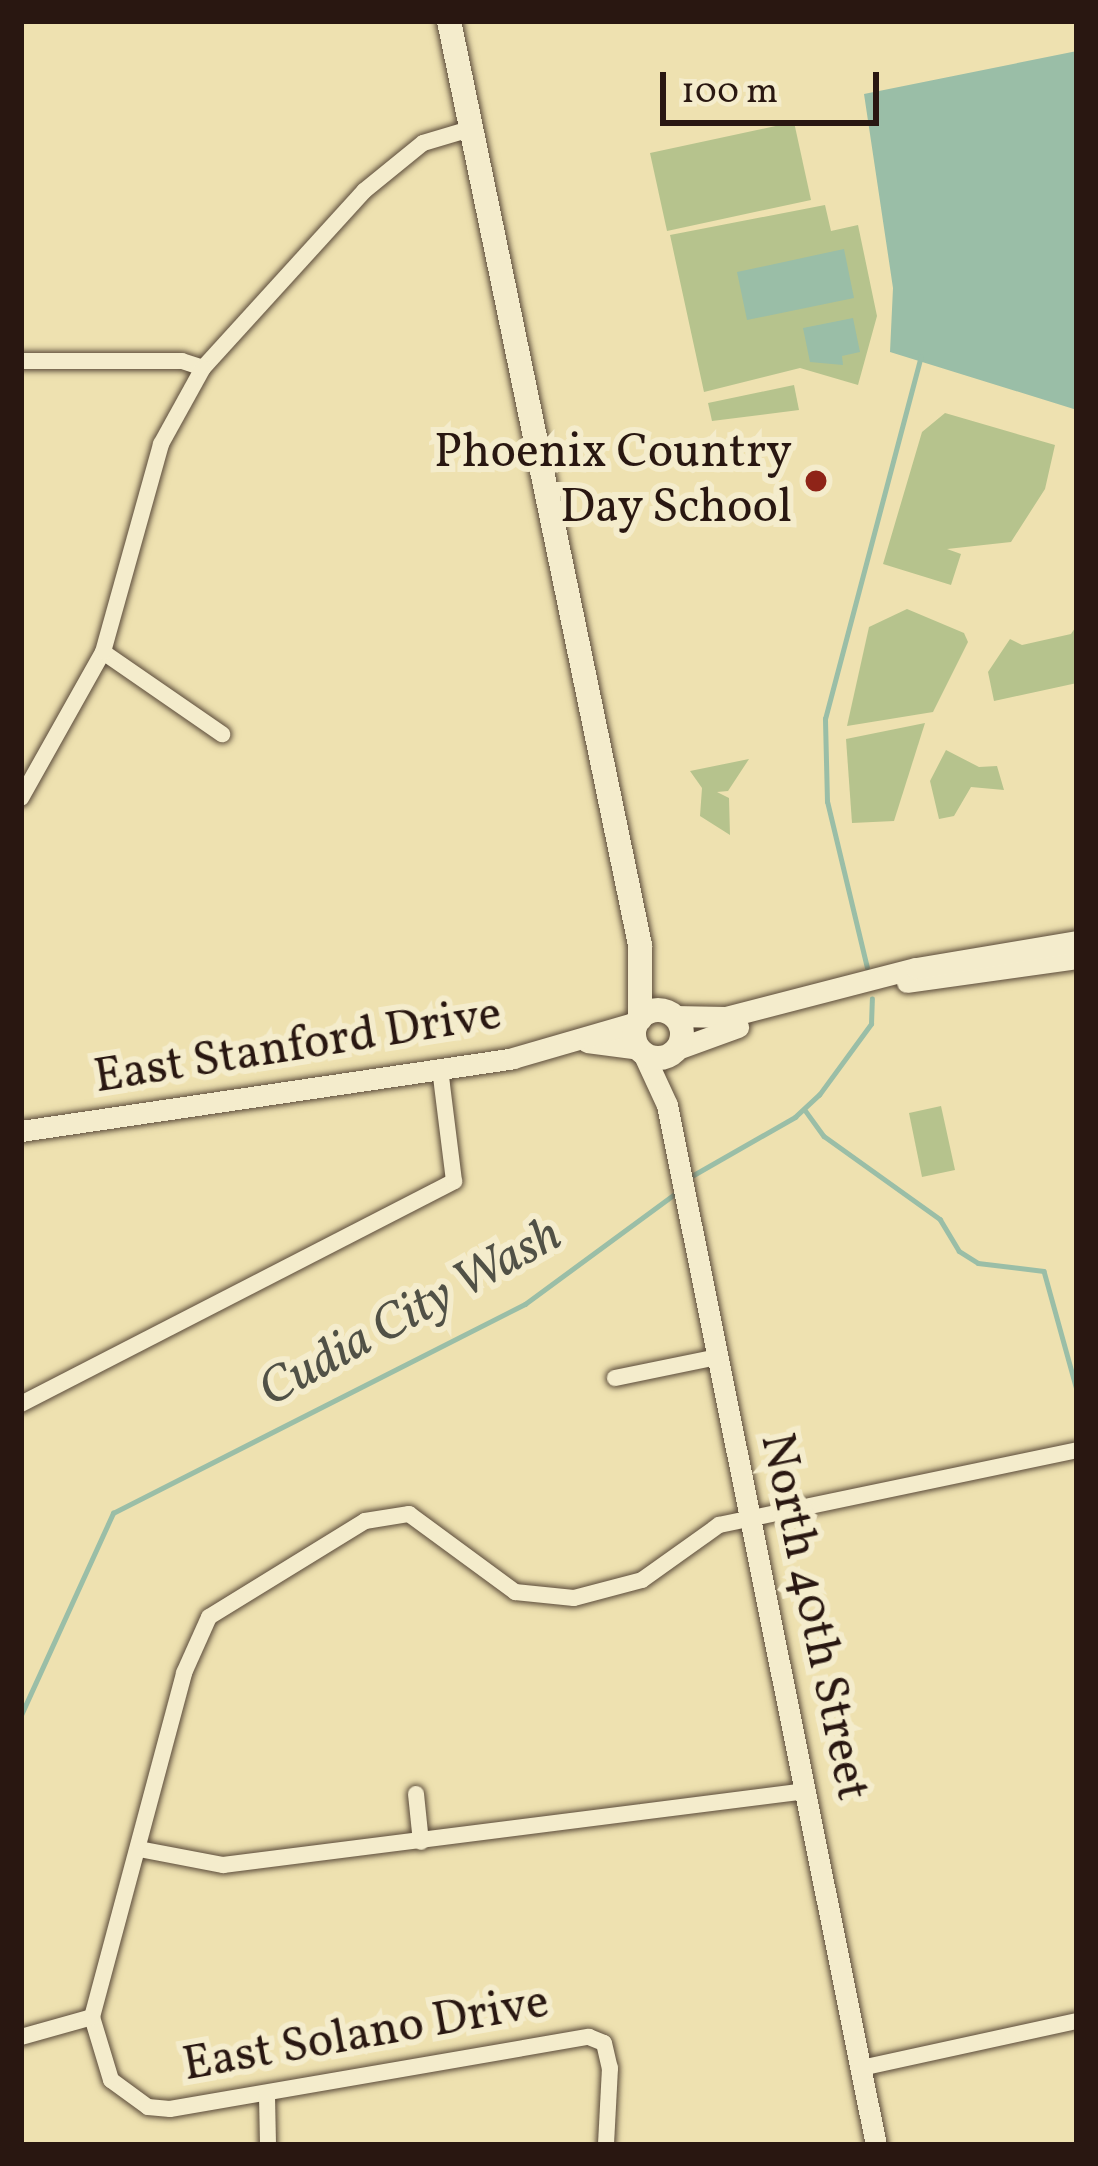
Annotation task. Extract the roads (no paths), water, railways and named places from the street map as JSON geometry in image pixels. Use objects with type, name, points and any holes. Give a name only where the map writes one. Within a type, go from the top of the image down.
[{"type":"main road","points":[[449,21],[640,945],[682,1036],[676,1051],[641,1051],[640,945]]},
{"type":"main road","points":[[638,1021],[670,1014]]},
{"type":"street","points":[[21,798],[103,652],[161,444],[203,368],[364,191],[423,143],[470,129]]},
{"type":"street","points":[[21,362],[182,361],[203,368]]},
{"type":"street","points":[[103,652],[222,734]]},
{"type":"street","points":[[670,1014],[726,1017],[916,968],[1077,941]]},
{"type":"street","points":[[676,1051],[858,990],[1077,958]]},
{"type":"street","name":"East Stanford Drive","points":[[21,1131],[440,1069],[587,1042],[638,1021]]},
{"type":"street","name":"East Stanford Drive","points":[[587,1042],[641,1051]]},
{"type":"street","name":"North 40th Street","points":[[641,1051],[667,1105],[877,2145]]},
{"type":"street","name":"North 40th Street","points":[[667,1105],[676,1051]]},
{"type":"street","points":[[21,1404],[454,1181],[440,1069]]},
{"type":"street","points":[[615,1378],[717,1357]]},
{"type":"street","points":[[21,2037],[92,2017],[184,1673],[209,1617],[365,1521],[409,1514],[492,1579],[540,1599],[612,1593],[719,1525],[1077,1450]]},
{"type":"street","points":[[139,1850],[223,1865],[806,1791]]},
{"type":"street","points":[[416,1794],[421,1842]]},
{"type":"street","name":"East Solano Drive","points":[[92,2017],[112,2080],[148,2107],[267,2096],[589,2037],[604,2043],[610,2068],[606,2145]]},
{"type":"street","points":[[861,2068],[1077,2021]]},
{"type":"street","points":[[267,2096],[268,2145]]},
{"type":"waterway","points":[[867,968],[827,802],[825,719],[921,356]]},
{"type":"waterway","name":"Cudia City Wash","points":[[690,1177],[795,1117],[819,1095],[871,1024],[872,999]]},
{"type":"waterway","points":[[805,1110],[824,1136],[940,1219],[959,1251],[978,1263],[1044,1271],[1077,1390]]},
{"type":"waterway","name":"Cudia City Wash","points":[[21,1715],[113,1513],[525,1304],[675,1194]]},
{"type":"place","name":"Phoenix Country Day School","points":[[816,481]]}]
